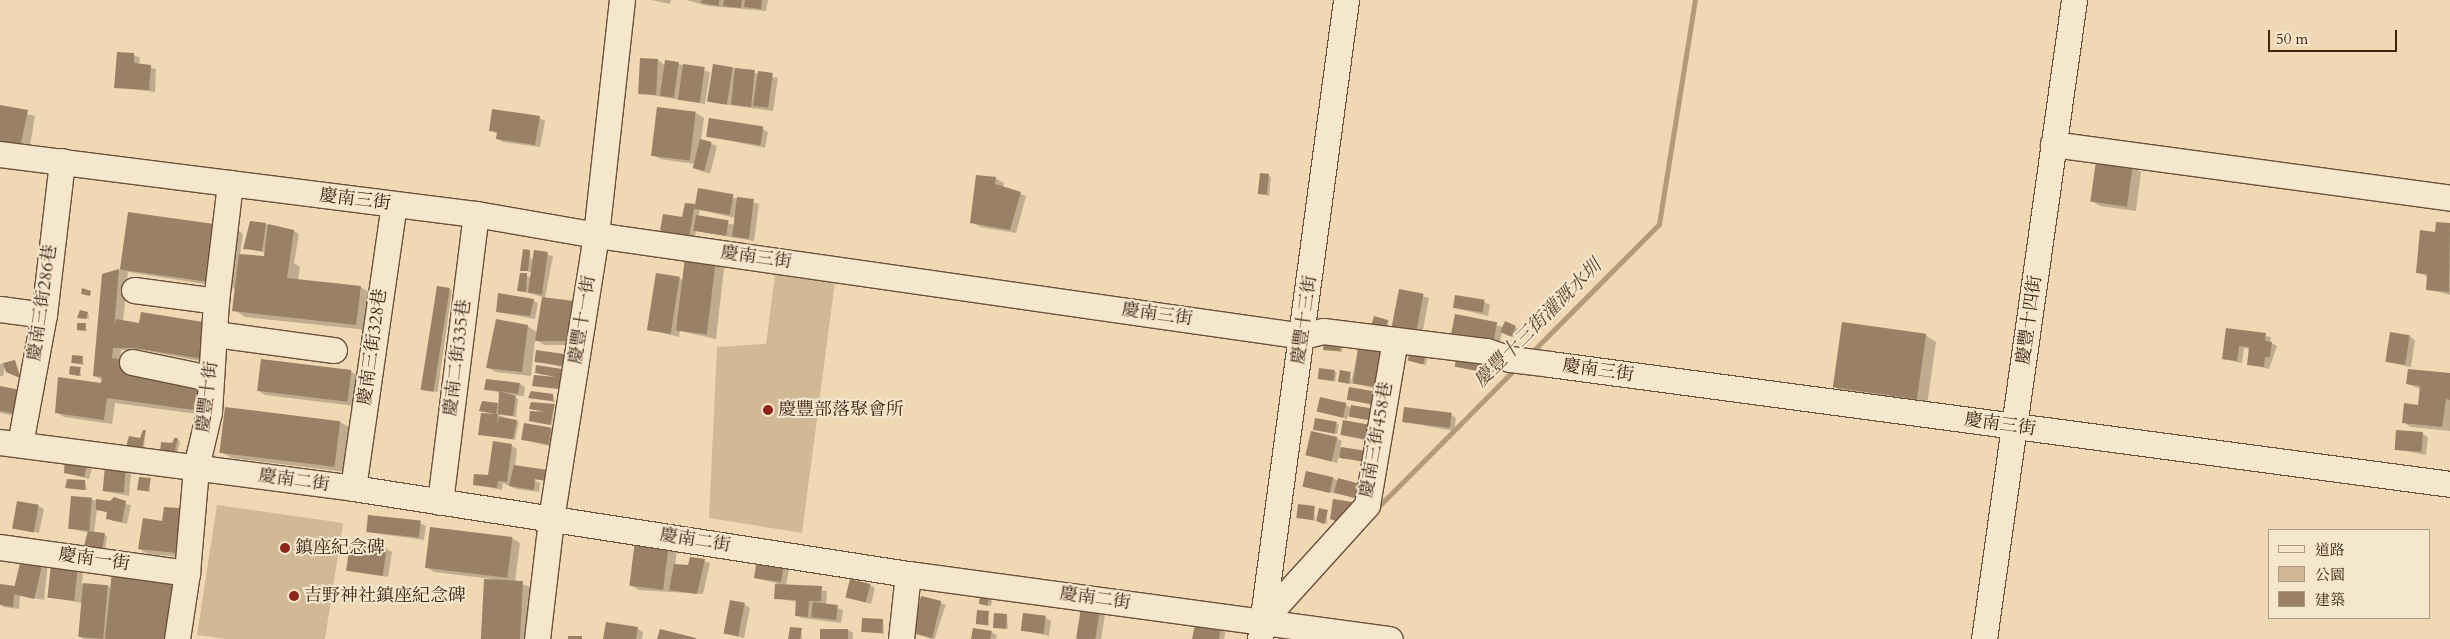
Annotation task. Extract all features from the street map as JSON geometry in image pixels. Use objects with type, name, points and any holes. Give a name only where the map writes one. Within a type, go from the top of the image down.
[{"type":"street","name":"慶豐十一街","points":[[537,639],[551,519],[596,234],[622,0]]},
{"type":"street","name":"慶豐十三街","points":[[1261,630],[1303,336],[1346,0]]},
{"type":"street","name":"慶豐十四街","points":[[1984,639],[2074,0]]},
{"type":"street","points":[[2054,144],[2450,198]]},
{"type":"street","name":"慶南三街","points":[[0,154],[476,214],[596,234],[1303,336],[1323,331],[1487,351],[1510,359],[2450,484]]},
{"type":"street","name":"慶南三街286巷","points":[[10,443],[44,315],[62,161]]},
{"type":"street","name":"慶豐十街","points":[[177,639],[187,573],[196,468],[209,412],[209,378],[215,334],[216,301],[230,184]]},
{"type":"street","name":"慶南三街328巷","points":[[352,488],[394,205]]},
{"type":"street","name":"慶南二街335巷","points":[[440,502],[476,214]]},
{"type":"street","points":[[134,290],[216,301]]},
{"type":"street","points":[[0,309],[44,315]]},
{"type":"street","points":[[215,334],[334,350]]},
{"type":"street","name":"慶南三街458巷","points":[[1261,630],[1367,505],[1395,340]]},
{"type":"street","points":[[132,362],[209,378]]},
{"type":"street","name":"慶南二街","points":[[10,443],[352,488],[1261,630],[1390,639]]},
{"type":"street","name":"慶南一街","points":[[0,547],[187,573]]},
{"type":"street","points":[[901,639],[908,574]]},
{"type":"green space","points":[[776,267],[836,274],[802,533],[709,518],[717,347],[766,344]]},
{"type":"green space","points":[[217,505],[343,523],[325,639],[226,639],[197,635]]},
{"type":"building","points":[[702,0],[719,0],[719,6],[701,3]]},
{"type":"building","points":[[724,0],[742,0],[741,8],[723,6]]},
{"type":"building","points":[[745,0],[762,0],[761,9],[744,7]]},
{"type":"building","points":[[117,52],[134,53],[134,63],[151,65],[149,90],[114,88]]},
{"type":"building","points":[[640,58],[658,59],[656,95],[638,94]]},
{"type":"building","points":[[665,60],[679,62],[674,98],[660,96]]},
{"type":"building","points":[[683,64],[705,67],[700,103],[678,100]]},
{"type":"building","points":[[713,64],[733,67],[727,105],[707,102]]},
{"type":"building","points":[[735,68],[755,70],[751,107],[731,105]]},
{"type":"building","points":[[758,71],[773,73],[768,108],[753,106]]},
{"type":"building","points":[[0,105],[28,110],[20,147],[0,143]]},
{"type":"building","points":[[657,107],[696,112],[690,160],[651,156]]},
{"type":"building","points":[[492,109],[540,116],[535,145],[496,139],[497,132],[489,131]]},
{"type":"building","points":[[709,118],[763,127],[760,145],[706,137]]},
{"type":"building","points":[[700,139],[712,142],[704,171],[693,168]]},
{"type":"building","points":[[2096,161],[2133,166],[2127,207],[2090,202]]},
{"type":"building","points":[[1260,173],[1269,174],[1267,195],[1258,194]]},
{"type":"building","points":[[976,175],[996,177],[995,184],[1021,192],[1010,230],[970,223]]},
{"type":"building","points":[[698,188],[733,194],[730,215],[694,209]]},
{"type":"building","points":[[737,197],[754,199],[749,239],[732,237]]},
{"type":"building","points":[[685,203],[695,204],[689,236],[660,231],[663,214],[682,217]]},
{"type":"building","points":[[128,212],[232,227],[224,284],[120,269]]},
{"type":"building","points":[[696,215],[729,220],[726,236],[693,231]]},
{"type":"building","points":[[250,221],[266,223],[262,251],[243,249]]},
{"type":"building","points":[[2436,222],[2450,223],[2449,292],[2426,290],[2427,274],[2416,273],[2420,230],[2435,232]]},
{"type":"building","points":[[268,224],[294,230],[287,278],[361,286],[356,325],[232,311],[239,254],[264,256]]},
{"type":"building","points":[[523,249],[530,250],[528,271],[520,271]]},
{"type":"building","points":[[686,249],[717,253],[707,334],[676,330]]},
{"type":"building","points":[[534,250],[548,252],[542,295],[528,293]]},
{"type":"building","points":[[119,269],[114,328],[116,319],[139,323],[141,312],[209,323],[203,359],[134,348],[113,348],[112,358],[215,372],[209,412],[107,398],[104,420],[55,413],[58,377],[101,383],[102,377],[93,376],[102,274]]},
{"type":"building","points":[[520,273],[527,273],[526,292],[517,291]]},
{"type":"building","points":[[656,273],[680,277],[671,334],[647,330]]},
{"type":"building","points":[[437,286],[450,288],[433,392],[421,390]]},
{"type":"building","points":[[82,288],[91,291],[90,296],[81,294]]},
{"type":"building","points":[[1399,289],[1424,294],[1416,333],[1391,328]]},
{"type":"building","points":[[498,293],[534,299],[530,316],[496,312]]},
{"type":"building","points":[[1455,295],[1485,300],[1483,313],[1453,308]]},
{"type":"building","points":[[542,297],[574,301],[566,341],[535,341]]},
{"type":"building","points":[[80,310],[88,312],[86,319],[77,318]]},
{"type":"building","points":[[1455,314],[1497,322],[1493,342],[1451,334]]},
{"type":"building","points":[[1374,316],[1388,320],[1384,336],[1370,331]]},
{"type":"building","points":[[496,319],[528,325],[522,372],[486,368]]},
{"type":"building","points":[[1505,321],[1516,326],[1511,337],[1500,332]]},
{"type":"building","points":[[1842,322],[1926,334],[1917,399],[1833,387]]},
{"type":"building","points":[[77,323],[86,323],[85,331],[77,330]]},
{"type":"building","points":[[2226,328],[2266,333],[2265,341],[2272,342],[2270,357],[2265,357],[2264,367],[2247,365],[2249,347],[2239,346],[2237,361],[2222,359]]},
{"type":"building","points":[[2390,332],[2410,335],[2405,365],[2385,362]]},
{"type":"building","points":[[1341,334],[1340,351],[1323,350],[1324,338]]},
{"type":"building","points":[[1359,341],[1381,344],[1375,387],[1353,384]]},
{"type":"building","points":[[1411,347],[1427,351],[1423,364],[1408,361]]},
{"type":"building","points":[[536,350],[566,354],[564,366],[534,362]]},
{"type":"building","points":[[1457,354],[1490,360],[1488,373],[1455,367]]},
{"type":"building","points":[[72,355],[83,356],[82,364],[71,363]]},
{"type":"building","points":[[261,359],[351,370],[347,402],[257,391]]},
{"type":"building","points":[[15,360],[20,378],[6,372],[3,363]]},
{"type":"building","points":[[536,365],[562,369],[559,389],[532,386],[534,375],[556,377],[535,373]]},
{"type":"building","points":[[70,366],[81,367],[79,376],[69,374]]},
{"type":"building","points":[[1319,368],[1335,370],[1334,381],[1318,379]]},
{"type":"building","points":[[2408,369],[2450,373],[2450,400],[2446,399],[2442,427],[2402,423],[2404,403],[2418,405],[2420,386],[2406,384]]},
{"type":"building","points":[[1340,370],[1351,372],[1349,384],[1338,382]]},
{"type":"building","points":[[486,379],[520,383],[518,394],[484,390]]},
{"type":"building","points":[[0,386],[21,390],[17,414],[0,411]]},
{"type":"building","points":[[1349,387],[1377,392],[1374,405],[1347,400]]},
{"type":"building","points":[[499,391],[516,396],[513,416],[498,414]]},
{"type":"building","points":[[531,391],[553,394],[553,401],[528,398]]},
{"type":"building","points":[[1320,397],[1346,403],[1343,418],[1317,412]]},
{"type":"building","points":[[482,401],[498,403],[496,414],[479,411]]},
{"type":"building","points":[[531,402],[555,404],[550,425],[529,421],[530,411],[549,412],[529,409]]},
{"type":"building","points":[[1351,405],[1376,409],[1374,421],[1349,417]]},
{"type":"building","points":[[225,407],[340,421],[335,467],[219,453]]},
{"type":"building","points":[[1404,407],[1452,413],[1450,428],[1402,422]]},
{"type":"building","points":[[481,413],[498,414],[497,426],[499,417],[517,420],[513,439],[478,435]]},
{"type":"building","points":[[1315,418],[1337,422],[1335,434],[1313,430]]},
{"type":"building","points":[[1343,420],[1370,425],[1367,439],[1340,435]]},
{"type":"building","points":[[524,423],[552,428],[549,445],[521,440]]},
{"type":"building","points":[[143,430],[146,430],[142,449],[126,447],[129,436],[140,438]]},
{"type":"building","points":[[2396,430],[2423,432],[2422,452],[2395,450]]},
{"type":"building","points":[[1311,431],[1337,437],[1332,461],[1305,455]]},
{"type":"building","points":[[174,438],[178,438],[174,454],[160,453],[161,442],[173,443]]},
{"type":"building","points":[[493,441],[512,444],[507,482],[498,481],[497,488],[473,485],[474,474],[488,475]]},
{"type":"building","points":[[1341,447],[1367,451],[1365,462],[1339,458]]},
{"type":"building","points":[[65,457],[88,461],[84,477],[64,473]]},
{"type":"building","points":[[105,465],[126,467],[124,493],[103,491]]},
{"type":"building","points":[[514,465],[548,470],[546,481],[535,479],[534,490],[509,486]]},
{"type":"building","points":[[1306,471],[1333,477],[1330,493],[1302,487]]},
{"type":"building","points":[[139,477],[151,478],[148,491],[137,490]]},
{"type":"building","points":[[1338,478],[1364,485],[1360,499],[1334,492]]},
{"type":"building","points":[[67,479],[85,480],[85,490],[65,488]]},
{"type":"building","points":[[71,496],[92,498],[89,531],[68,529]]},
{"type":"building","points":[[114,497],[126,501],[122,522],[106,519],[107,512],[96,510],[96,499],[110,501]]},
{"type":"building","points":[[1333,499],[1359,503],[1341,523],[1330,519]]},
{"type":"building","points":[[17,501],[39,505],[34,532],[12,529]]},
{"type":"building","points":[[1298,504],[1315,506],[1313,520],[1296,518]]},
{"type":"building","points":[[164,507],[193,509],[187,554],[138,549],[143,518],[162,521]]},
{"type":"building","points":[[1319,508],[1328,510],[1324,524],[1316,521]]},
{"type":"building","points":[[368,515],[421,521],[419,537],[366,532]]},
{"type":"building","points":[[430,527],[512,537],[507,578],[425,568]]},
{"type":"building","points":[[88,531],[105,533],[102,550],[84,546]]},
{"type":"building","points":[[635,540],[669,544],[663,590],[629,586]]},
{"type":"building","points":[[350,543],[387,548],[383,576],[346,571]]},
{"type":"building","points":[[22,554],[43,559],[34,599],[13,594]]},
{"type":"building","points":[[690,557],[705,559],[697,594],[669,590],[674,564],[688,565]]},
{"type":"building","points":[[785,558],[781,582],[754,578],[757,559]]},
{"type":"building","points":[[51,564],[78,567],[74,601],[47,598]]},
{"type":"building","points":[[112,572],[174,578],[167,639],[105,639]]},
{"type":"building","points":[[484,579],[523,581],[520,639],[481,639]]},
{"type":"building","points":[[850,579],[870,584],[866,603],[845,597]]},
{"type":"building","points":[[83,583],[108,585],[103,639],[78,637]]},
{"type":"building","points":[[0,584],[15,586],[13,607],[0,605]]},
{"type":"building","points":[[775,584],[822,586],[821,601],[809,601],[808,617],[795,616],[796,600],[774,599]]},
{"type":"building","points":[[982,589],[991,591],[987,606],[979,604]]},
{"type":"building","points":[[921,596],[941,601],[932,638],[912,633]]},
{"type":"building","points":[[730,600],[745,603],[738,636],[724,633]]},
{"type":"building","points":[[813,602],[838,605],[836,620],[811,617]]},
{"type":"building","points":[[1081,608],[1100,611],[1095,639],[1076,639]]},
{"type":"building","points":[[977,610],[989,611],[988,625],[976,624]]},
{"type":"building","points":[[994,613],[1007,614],[1006,629],[993,628]]},
{"type":"building","points":[[1023,613],[1046,616],[1044,634],[1021,631]]},
{"type":"building","points":[[862,618],[883,619],[882,633],[861,632]]},
{"type":"building","points":[[1196,620],[1221,626],[1219,639],[1192,639]]},
{"type":"building","points":[[606,622],[638,627],[636,639],[603,639]]},
{"type":"building","points":[[790,627],[802,628],[800,639],[788,639]]},
{"type":"building","points":[[973,628],[992,631],[990,639],[971,639]]},
{"type":"building","points":[[660,629],[696,638],[696,639],[657,639]]},
{"type":"building","points":[[820,629],[848,629],[848,639],[820,639]]},
{"type":"building","points":[[568,636],[582,636],[582,639],[568,639]]},
{"type":"waterway","name":"慶豐十三街灌溉水圳","points":[[1530,354],[1659,224],[1695,0]]},
{"type":"waterway","name":"慶豐十三街灌溉水圳","points":[[1375,510],[1515,369]]},
{"type":"place","name":"慶豐部落聚會所","points":[[768,410]]},
{"type":"place","name":"鎮座紀念碑","points":[[285,548]]},
{"type":"place","name":"吉野神社鎮座紀念碑","points":[[294,596]]}]
